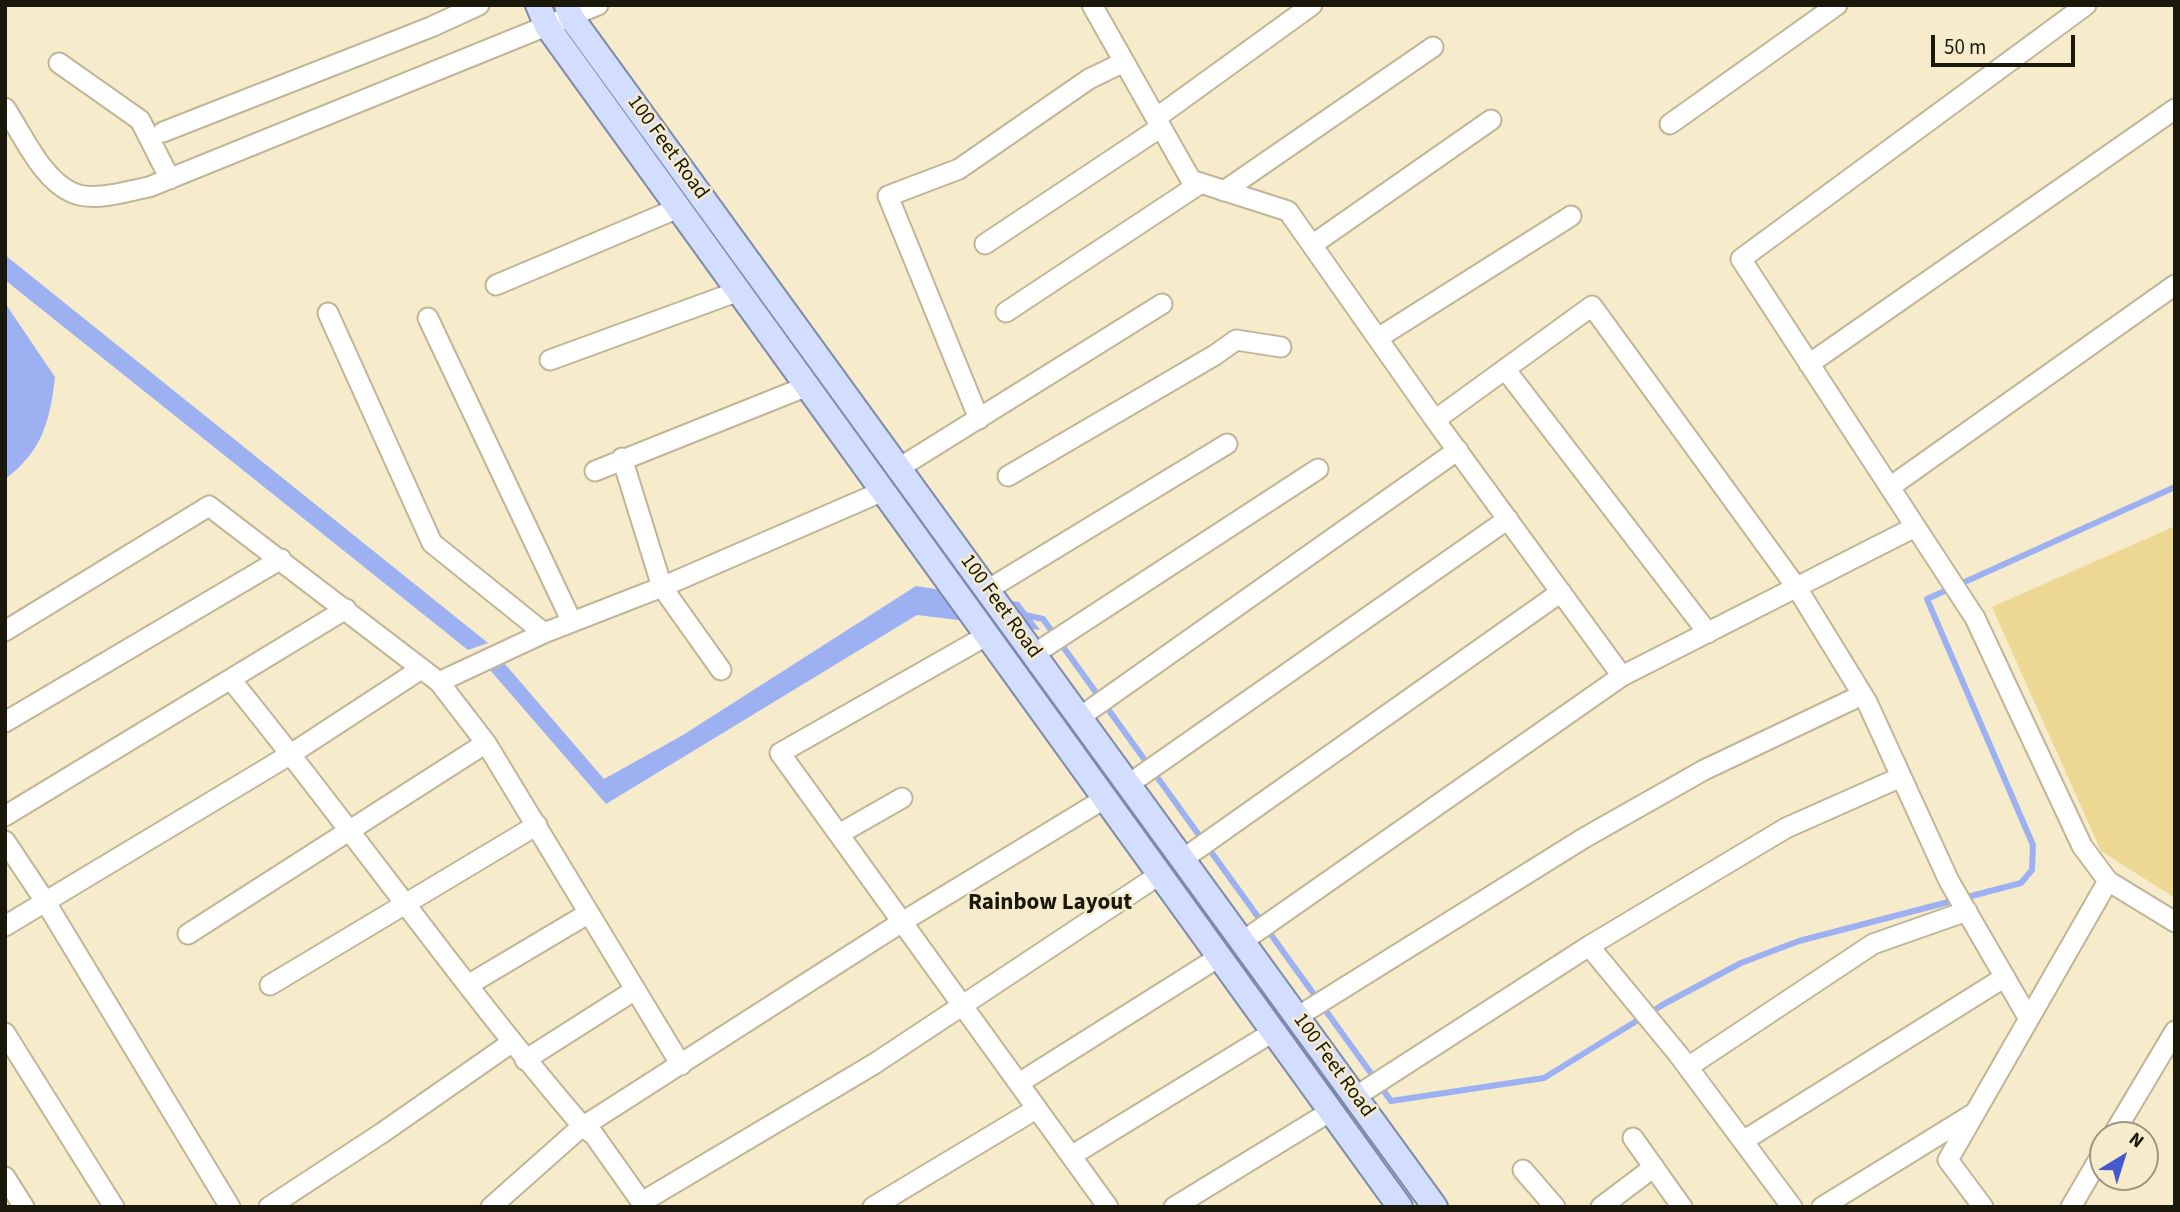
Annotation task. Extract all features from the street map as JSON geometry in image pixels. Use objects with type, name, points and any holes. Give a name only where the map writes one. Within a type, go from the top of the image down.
[{"type":"main road","name":"100 Feet Road","points":[[569,11],[1435,1207]]},
{"type":"main road","name":"100 Feet Road","points":[[542,15],[676,209],[1400,1207]]},
{"type":"street","points":[[163,132],[431,27],[479,5]]},
{"type":"street","points":[[5,108],[47,173],[74,193],[102,195],[149,187],[542,15],[598,5]]},
{"type":"street","points":[[1092,5],[1191,180],[1288,211],[1435,420],[1622,676]]},
{"type":"street","points":[[985,244],[1159,122],[1312,5]]},
{"type":"street","points":[[1670,124],[1836,5]]},
{"type":"street","points":[[2086,5],[1741,259],[1975,618],[2082,846],[2108,881],[2175,922]]},
{"type":"street","points":[[1224,191],[1433,47]]},
{"type":"street","points":[[979,419],[888,196],[959,169],[1089,79],[1124,62]]},
{"type":"street","points":[[59,63],[140,120],[170,179]]},
{"type":"street","points":[[1809,364],[2175,109]]},
{"type":"street","points":[[1312,245],[1491,120]]},
{"type":"street","points":[[1006,312],[1201,183]]},
{"type":"street","points":[[496,285],[676,209]]},
{"type":"street","points":[[1378,338],[1571,216]]},
{"type":"street","points":[[1889,487],[2175,285]]},
{"type":"street","points":[[550,360],[736,292]]},
{"type":"street","points":[[899,468],[1161,304]]},
{"type":"street","points":[[1435,420],[1592,306],[1797,588],[1862,695],[1949,881],[2029,1019]]},
{"type":"street","points":[[328,313],[432,544],[544,633]]},
{"type":"street","points":[[428,318],[572,622]]},
{"type":"street","points":[[1008,475],[1215,355],[1236,340],[1281,347]]},
{"type":"street","points":[[1505,369],[1708,633]]},
{"type":"street","points":[[595,471],[805,387]]},
{"type":"street","points":[[987,590],[1227,444]]},
{"type":"street","points":[[1080,717],[1458,450]]},
{"type":"street","points":[[622,458],[662,587],[721,670]]},
{"type":"street","points":[[1034,654],[1318,469]]},
{"type":"street","points":[[439,682],[544,633],[662,587],[881,492]]},
{"type":"street","points":[[5,631],[209,506],[439,682],[486,743],[681,1065]]},
{"type":"street","points":[[1129,784],[1507,519]]},
{"type":"street","points":[[1242,941],[1622,676],[1916,527]]},
{"type":"street","points":[[5,722],[281,559]]},
{"type":"street","points":[[1183,859],[1562,592]]},
{"type":"street","points":[[5,816],[232,681],[346,609]]},
{"type":"street","points":[[986,636],[780,753],[1108,1207]]},
{"type":"street","points":[[5,926],[291,754],[421,669]]},
{"type":"street","points":[[232,681],[291,754],[511,1043],[584,1128],[594,1135],[644,1205],[874,1064],[1159,875]]},
{"type":"street","points":[[1297,1017],[1584,838],[1704,770],[1862,695]]},
{"type":"street","points":[[188,934],[486,743]]},
{"type":"street","points":[[1355,1097],[1589,946],[1786,828],[1901,777]]},
{"type":"street","points":[[839,834],[902,798]]},
{"type":"street","points":[[491,1207],[574,1132],[902,922],[1104,799]]},
{"type":"street","points":[[270,985],[537,825]]},
{"type":"street","points":[[5,841],[45,901],[230,1207]]},
{"type":"street","points":[[1983,1207],[1948,1160],[2108,881]]},
{"type":"street","points":[[1688,1067],[1873,944],[1967,911]]},
{"type":"street","points":[[468,985],[589,913]]},
{"type":"street","points":[[1589,946],[1688,1067],[1792,1207]]},
{"type":"street","points":[[1019,1083],[1219,957]]},
{"type":"street","points":[[1743,1141],[2005,978]]},
{"type":"street","points":[[525,1060],[635,990]]},
{"type":"street","points":[[2121,1121],[2175,1031]]},
{"type":"street","points":[[1071,1156],[1273,1032]]},
{"type":"street","points":[[5,1033],[114,1207]]},
{"type":"street","points":[[269,1207],[382,1133],[511,1043]]},
{"type":"street","points":[[873,1207],[1036,1109]]},
{"type":"street","points":[[1174,1207],[1331,1111]]},
{"type":"street","points":[[1822,1207],[1975,1113]]},
{"type":"street","points":[[1633,1138],[1682,1207]]},
{"type":"street","points":[[1601,1207],[1654,1167]]},
{"type":"street","points":[[1523,1170],[1555,1207]]},
{"type":"street","points":[[2071,1207],[2089,1176]]},
{"type":"street","points":[[5,1177],[24,1207]]},
{"type":"shaded area","points":[[2175,526],[2175,898],[2101,851],[1992,607]]},
{"type":"water","points":[[5,255],[488,643],[468,650],[5,280]]},
{"type":"water","points":[[5,303],[55,377],[42,434],[28,458],[5,479]]},
{"type":"water","points":[[916,586],[1019,602],[1040,630],[917,615],[606,804],[490,670],[505,664],[604,779],[683,735]]},
{"type":"waterway","points":[[1021,614],[1043,619],[1391,1101],[1544,1078],[1664,1004],[1741,963],[1799,941],[2021,883],[2032,870],[2033,845],[1927,599],[2175,487]]},
{"type":"district","name":"Rainbow Layout","points":[[1050,904]]}]
